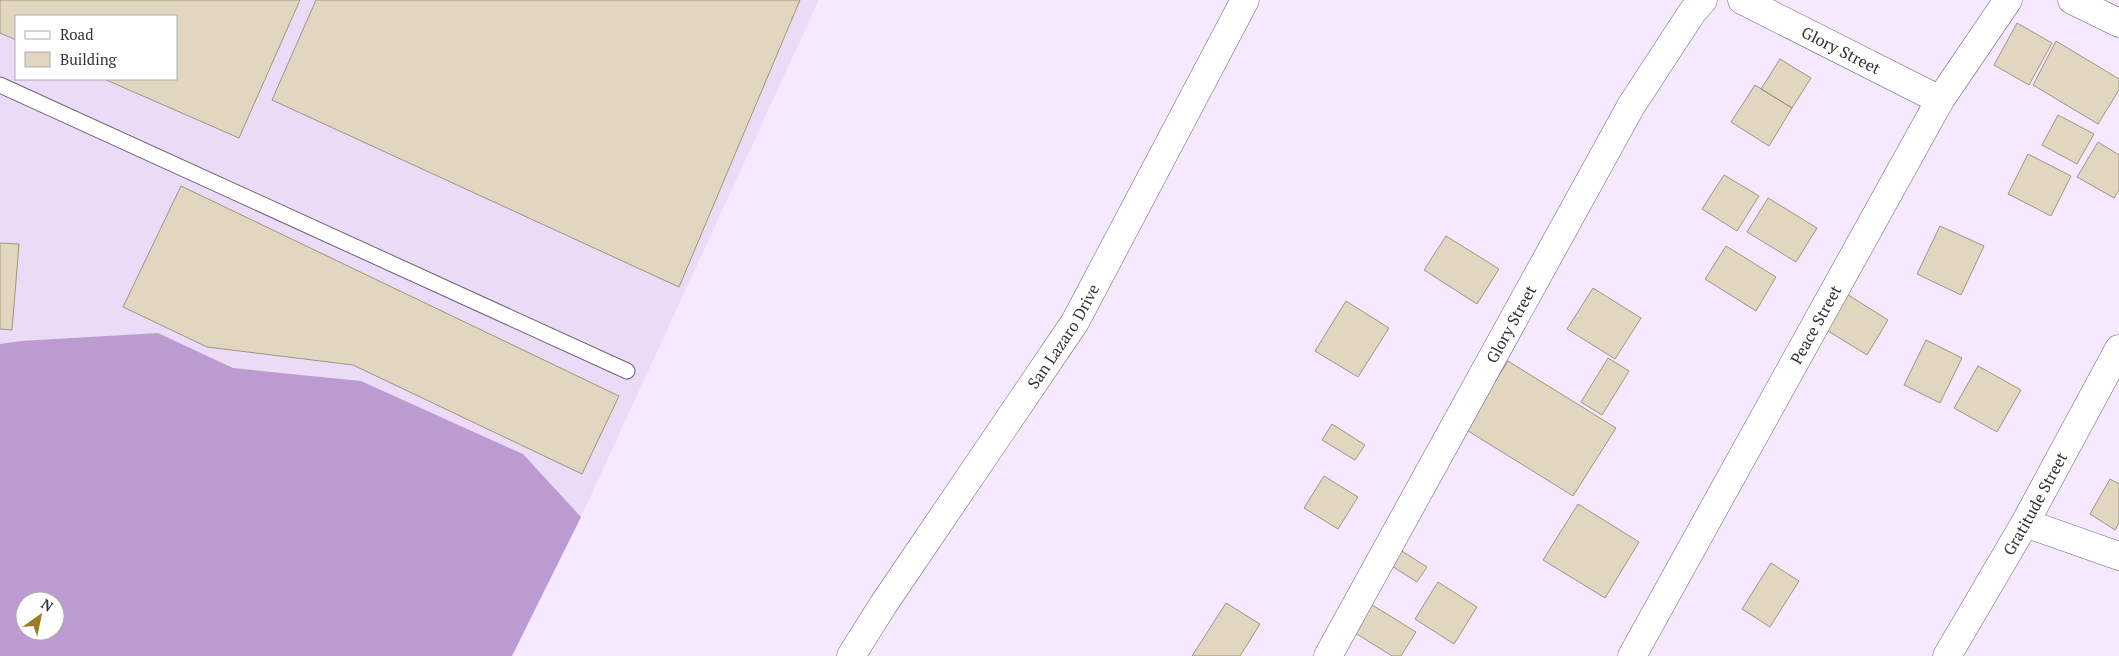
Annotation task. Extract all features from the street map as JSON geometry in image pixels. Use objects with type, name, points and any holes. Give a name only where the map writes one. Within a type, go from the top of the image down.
[{"type":"street","name":"San Lazaro Drive","points":[[851,656],[883,604],[1075,322],[1245,0]]},
{"type":"street","name":"Glory Street","points":[[1328,656],[1631,106],[1693,10],[1703,0]]},
{"type":"street","name":"Glory Street","points":[[1742,0],[1940,100]]},
{"type":"street","name":"Peace Street","points":[[1632,656],[1940,100],[2008,0]]},
{"type":"street","points":[[2072,0],[2119,23]]},
{"type":"street","name":"Gratitude Street","points":[[1947,656],[2025,524],[2119,350]]},
{"type":"street","points":[[2025,524],[2119,556]]},
{"type":"lane","points":[[0,85],[627,371]]},
{"type":"shaded area","points":[[0,0],[819,0],[581,517],[523,454],[361,381],[233,368],[158,333],[20,341],[0,344]]},
{"type":"shaded area","points":[[158,333],[233,368],[361,381],[523,454],[581,517],[512,656],[0,656],[0,344],[20,341]]},
{"type":"building","points":[[0,0],[300,0],[239,138],[106,80],[178,80],[178,15],[15,15],[15,40],[0,33]]},
{"type":"building","points":[[316,0],[800,0],[679,287],[272,100]]},
{"type":"building","points":[[2017,23],[2052,43],[2029,85],[1994,65]]},
{"type":"building","points":[[2056,41],[2119,79],[2119,90],[2098,124],[2033,85]]},
{"type":"building","points":[[1780,59],[1811,78],[1792,108],[1761,89]]},
{"type":"building","points":[[1755,85],[1792,108],[1769,146],[1731,122]]},
{"type":"building","points":[[2058,115],[2094,134],[2077,164],[2042,145]]},
{"type":"building","points":[[2098,142],[2119,155],[2119,190],[2114,198],[2077,177]]},
{"type":"building","points":[[2028,154],[2071,176],[2051,216],[2008,194]]},
{"type":"building","points":[[1724,175],[1759,196],[1737,231],[1702,209]]},
{"type":"building","points":[[181,186],[619,396],[582,474],[353,365],[207,347],[123,307]]},
{"type":"building","points":[[1768,198],[1817,228],[1796,262],[1747,232]]},
{"type":"building","points":[[1940,226],[1984,246],[1961,295],[1917,274]]},
{"type":"building","points":[[1446,236],[1499,269],[1477,304],[1424,270]]},
{"type":"building","points":[[0,243],[19,244],[12,330],[0,329]]},
{"type":"building","points":[[1726,246],[1776,277],[1756,311],[1705,279]]},
{"type":"building","points":[[1593,288],[1641,318],[1615,359],[1567,329]]},
{"type":"building","points":[[1842,291],[1888,320],[1867,355],[1820,326]]},
{"type":"building","points":[[1346,301],[1389,328],[1358,377],[1315,351]]},
{"type":"building","points":[[1926,340],[1962,358],[1940,403],[1904,385]]},
{"type":"building","points":[[1608,358],[1629,371],[1602,415],[1581,402]]},
{"type":"building","points":[[1508,361],[1616,428],[1573,496],[1465,429]]},
{"type":"building","points":[[1978,366],[2021,390],[1997,432],[1954,408]]},
{"type":"building","points":[[1332,424],[1365,445],[1355,460],[1322,440]]},
{"type":"building","points":[[1324,476],[1358,497],[1338,529],[1304,508]]},
{"type":"building","points":[[2110,479],[2119,484],[2119,523],[2115,530],[2090,514]]},
{"type":"building","points":[[1578,504],[1639,542],[1605,598],[1543,560]]},
{"type":"building","points":[[1397,548],[1427,567],[1417,582],[1387,563]]},
{"type":"building","points":[[1771,563],[1799,581],[1770,627],[1742,609]]},
{"type":"building","points":[[1438,582],[1477,607],[1454,644],[1415,619]]},
{"type":"building","points":[[1226,603],[1260,624],[1240,656],[1192,656]]},
{"type":"building","points":[[1369,603],[1416,632],[1401,656],[1392,656],[1352,631]]}]
